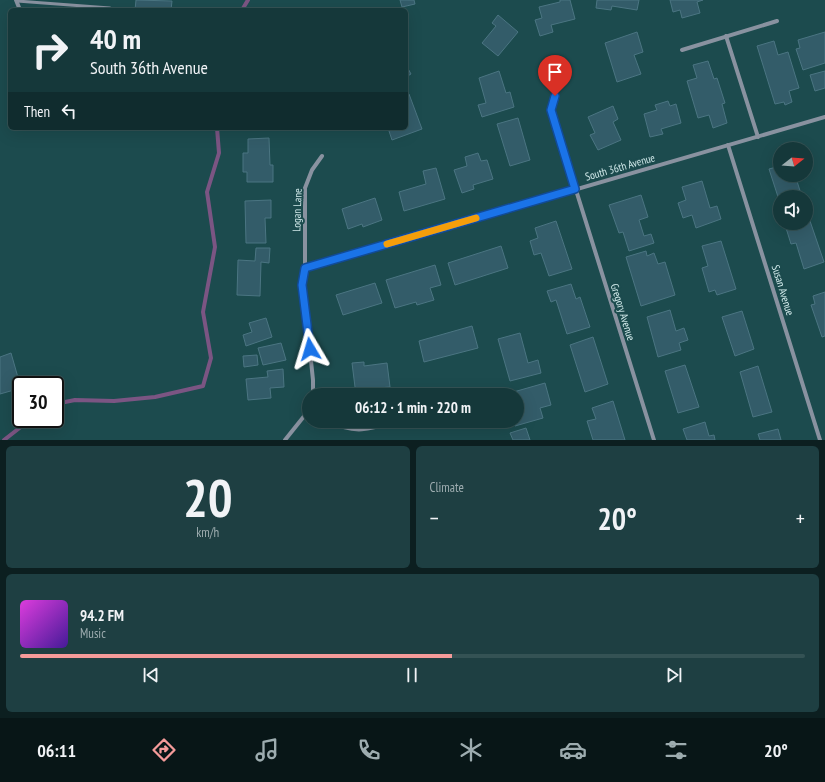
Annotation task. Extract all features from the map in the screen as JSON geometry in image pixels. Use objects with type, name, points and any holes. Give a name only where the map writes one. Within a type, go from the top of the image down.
[{"type":"street","points":[[682,50],[777,21]]},
{"type":"street","points":[[726,36],[758,137]]},
{"type":"street","name":"Gregory Avenue","points":[[559,81],[551,110],[654,440]]},
{"type":"street","name":"South 36th Avenue","points":[[305,268],[825,117]]},
{"type":"street","name":"Susan Avenue","points":[[728,146],[820,440]]},
{"type":"street","name":"Logan Lane","points":[[313,388],[302,285],[305,268],[305,188],[312,170],[322,156]]},
{"type":"street","points":[[285,440],[302,419]]},
{"type":"street","points":[[348,428],[358,430],[375,428]]},
{"type":"lane","points":[[17,1],[110,8]]},
{"type":"building","points":[[136,0],[172,1],[171,8],[135,8]]},
{"type":"building","points":[[400,0],[414,0],[415,4],[402,7]]},
{"type":"building","points":[[560,0],[570,0],[575,19],[551,25],[553,32],[540,36],[535,20],[542,18],[539,7],[560,2]]},
{"type":"building","points":[[597,0],[639,0],[637,10],[612,6],[611,10],[596,8]]},
{"type":"building","points":[[670,0],[703,0],[697,2],[700,13],[682,18],[680,10],[673,12]]},
{"type":"building","points":[[498,15],[518,32],[498,56],[482,43],[496,26],[492,23]]},
{"type":"building","points":[[637,32],[643,52],[634,55],[641,74],[617,82],[605,43]]},
{"type":"building","points":[[825,32],[825,63],[803,70],[796,49],[800,48],[798,40]]},
{"type":"building","points":[[774,41],[778,55],[788,52],[799,88],[789,91],[792,102],[785,105],[784,102],[775,104],[757,46]]},
{"type":"building","points":[[708,61],[714,79],[717,78],[725,103],[722,104],[727,123],[713,128],[709,115],[698,118],[687,81],[697,78],[693,65]]},
{"type":"building","points":[[408,69],[411,74],[408,76]]},
{"type":"building","points":[[499,71],[506,93],[510,92],[514,107],[482,117],[478,105],[486,103],[479,78]]},
{"type":"building","points":[[825,71],[825,88],[815,91],[810,75]]},
{"type":"building","points":[[408,94],[422,129],[392,140],[389,130],[408,130]]},
{"type":"building","points":[[668,101],[670,106],[676,104],[681,123],[661,129],[663,134],[650,137],[644,114],[657,110],[655,105]]},
{"type":"building","points":[[613,106],[618,119],[613,122],[621,140],[598,150],[590,135],[595,133],[588,117]]},
{"type":"building","points":[[518,118],[530,160],[510,166],[497,124]]},
{"type":"building","points":[[269,138],[270,165],[273,165],[273,182],[247,182],[247,172],[243,172],[243,153],[248,153],[248,139]]},
{"type":"building","points":[[478,153],[481,161],[487,160],[493,179],[473,185],[474,189],[462,193],[454,170],[467,166],[465,157]]},
{"type":"building","points":[[436,168],[445,199],[404,211],[399,192],[426,184],[423,171]]},
{"type":"building","points":[[773,168],[773,181],[769,169]]},
{"type":"building","points":[[702,181],[710,208],[717,206],[721,219],[696,228],[692,215],[683,218],[678,203],[686,200],[682,187]]},
{"type":"building","points":[[773,182],[797,182],[800,190],[776,190]]},
{"type":"building","points":[[641,195],[648,217],[639,220],[644,236],[651,234],[654,243],[629,251],[623,232],[619,233],[609,205]]},
{"type":"building","points":[[375,198],[382,220],[363,227],[362,224],[348,229],[342,209]]},
{"type":"building","points":[[271,200],[271,218],[265,218],[266,243],[246,243],[245,201]]},
{"type":"building","points":[[556,221],[572,269],[549,276],[541,253],[534,255],[530,241],[538,238],[535,228]]},
{"type":"building","points":[[787,230],[813,230],[824,262],[804,269],[796,243],[791,244]]},
{"type":"building","points":[[721,241],[736,289],[717,295],[715,290],[709,292],[702,268],[708,266],[702,246]]},
{"type":"building","points":[[501,246],[508,268],[455,285],[448,263]]},
{"type":"building","points":[[256,248],[270,248],[269,263],[261,262],[260,296],[237,295],[238,260],[255,261]]},
{"type":"building","points":[[646,251],[647,256],[654,253],[658,264],[665,262],[675,295],[641,306],[626,257]]},
{"type":"building","points":[[435,265],[441,285],[430,288],[434,300],[417,305],[416,302],[395,308],[386,280]]},
{"type":"building","points":[[375,283],[382,303],[343,315],[336,295]]},
{"type":"building","points":[[571,284],[576,299],[580,297],[590,327],[567,334],[556,300],[551,302],[547,291]]},
{"type":"building","points":[[825,292],[825,336],[822,337],[811,305],[815,304],[813,296]]},
{"type":"building","points":[[670,310],[676,331],[684,328],[688,340],[679,343],[681,350],[658,357],[647,317]]},
{"type":"building","points":[[742,311],[754,349],[735,356],[722,317]]},
{"type":"building","points":[[266,318],[272,337],[246,346],[243,335],[252,332],[249,323]]},
{"type":"building","points":[[472,326],[478,348],[424,362],[419,341]]},
{"type":"building","points":[[520,333],[528,363],[538,360],[541,373],[510,381],[498,339]]},
{"type":"building","points":[[593,337],[608,384],[585,392],[570,345]]},
{"type":"building","points":[[281,343],[286,360],[263,365],[258,348]]},
{"type":"building","points":[[11,353],[18,376],[12,376],[12,391],[0,394],[0,357]]},
{"type":"building","points":[[257,355],[258,365],[244,367],[243,356]]},
{"type":"building","points":[[364,362],[364,366],[387,363],[390,387],[355,388],[352,363]]},
{"type":"building","points":[[685,365],[699,407],[678,413],[665,371]]},
{"type":"building","points":[[758,366],[772,412],[753,417],[740,372]]},
{"type":"building","points":[[283,369],[284,387],[270,388],[271,398],[248,400],[246,379],[268,377],[267,371]]},
{"type":"building","points":[[545,383],[551,405],[540,408],[543,418],[524,423],[524,389]]},
{"type":"building","points":[[613,401],[625,440],[593,440],[587,421],[596,419],[592,408]]},
{"type":"building","points":[[705,422],[709,436],[714,435],[715,440],[687,440],[683,429]]},
{"type":"building","points":[[526,428],[530,440],[513,440],[510,433]]},
{"type":"building","points":[[778,429],[781,440],[760,440],[758,434]]},
{"type":"waterway","points":[[243,8],[248,0]]},
{"type":"waterway","points":[[64,402],[75,400],[114,401],[155,397],[203,386],[211,358],[203,312],[215,247],[207,192],[219,153],[217,130]]},
{"type":"waterway","points":[[4,440],[19,428]]},
{"type":"slow traffic","points":[[387,244],[476,218]]},
{"type":"route","points":[[310,349],[302,285],[305,268],[575,189],[551,110],[555,96]]}]
